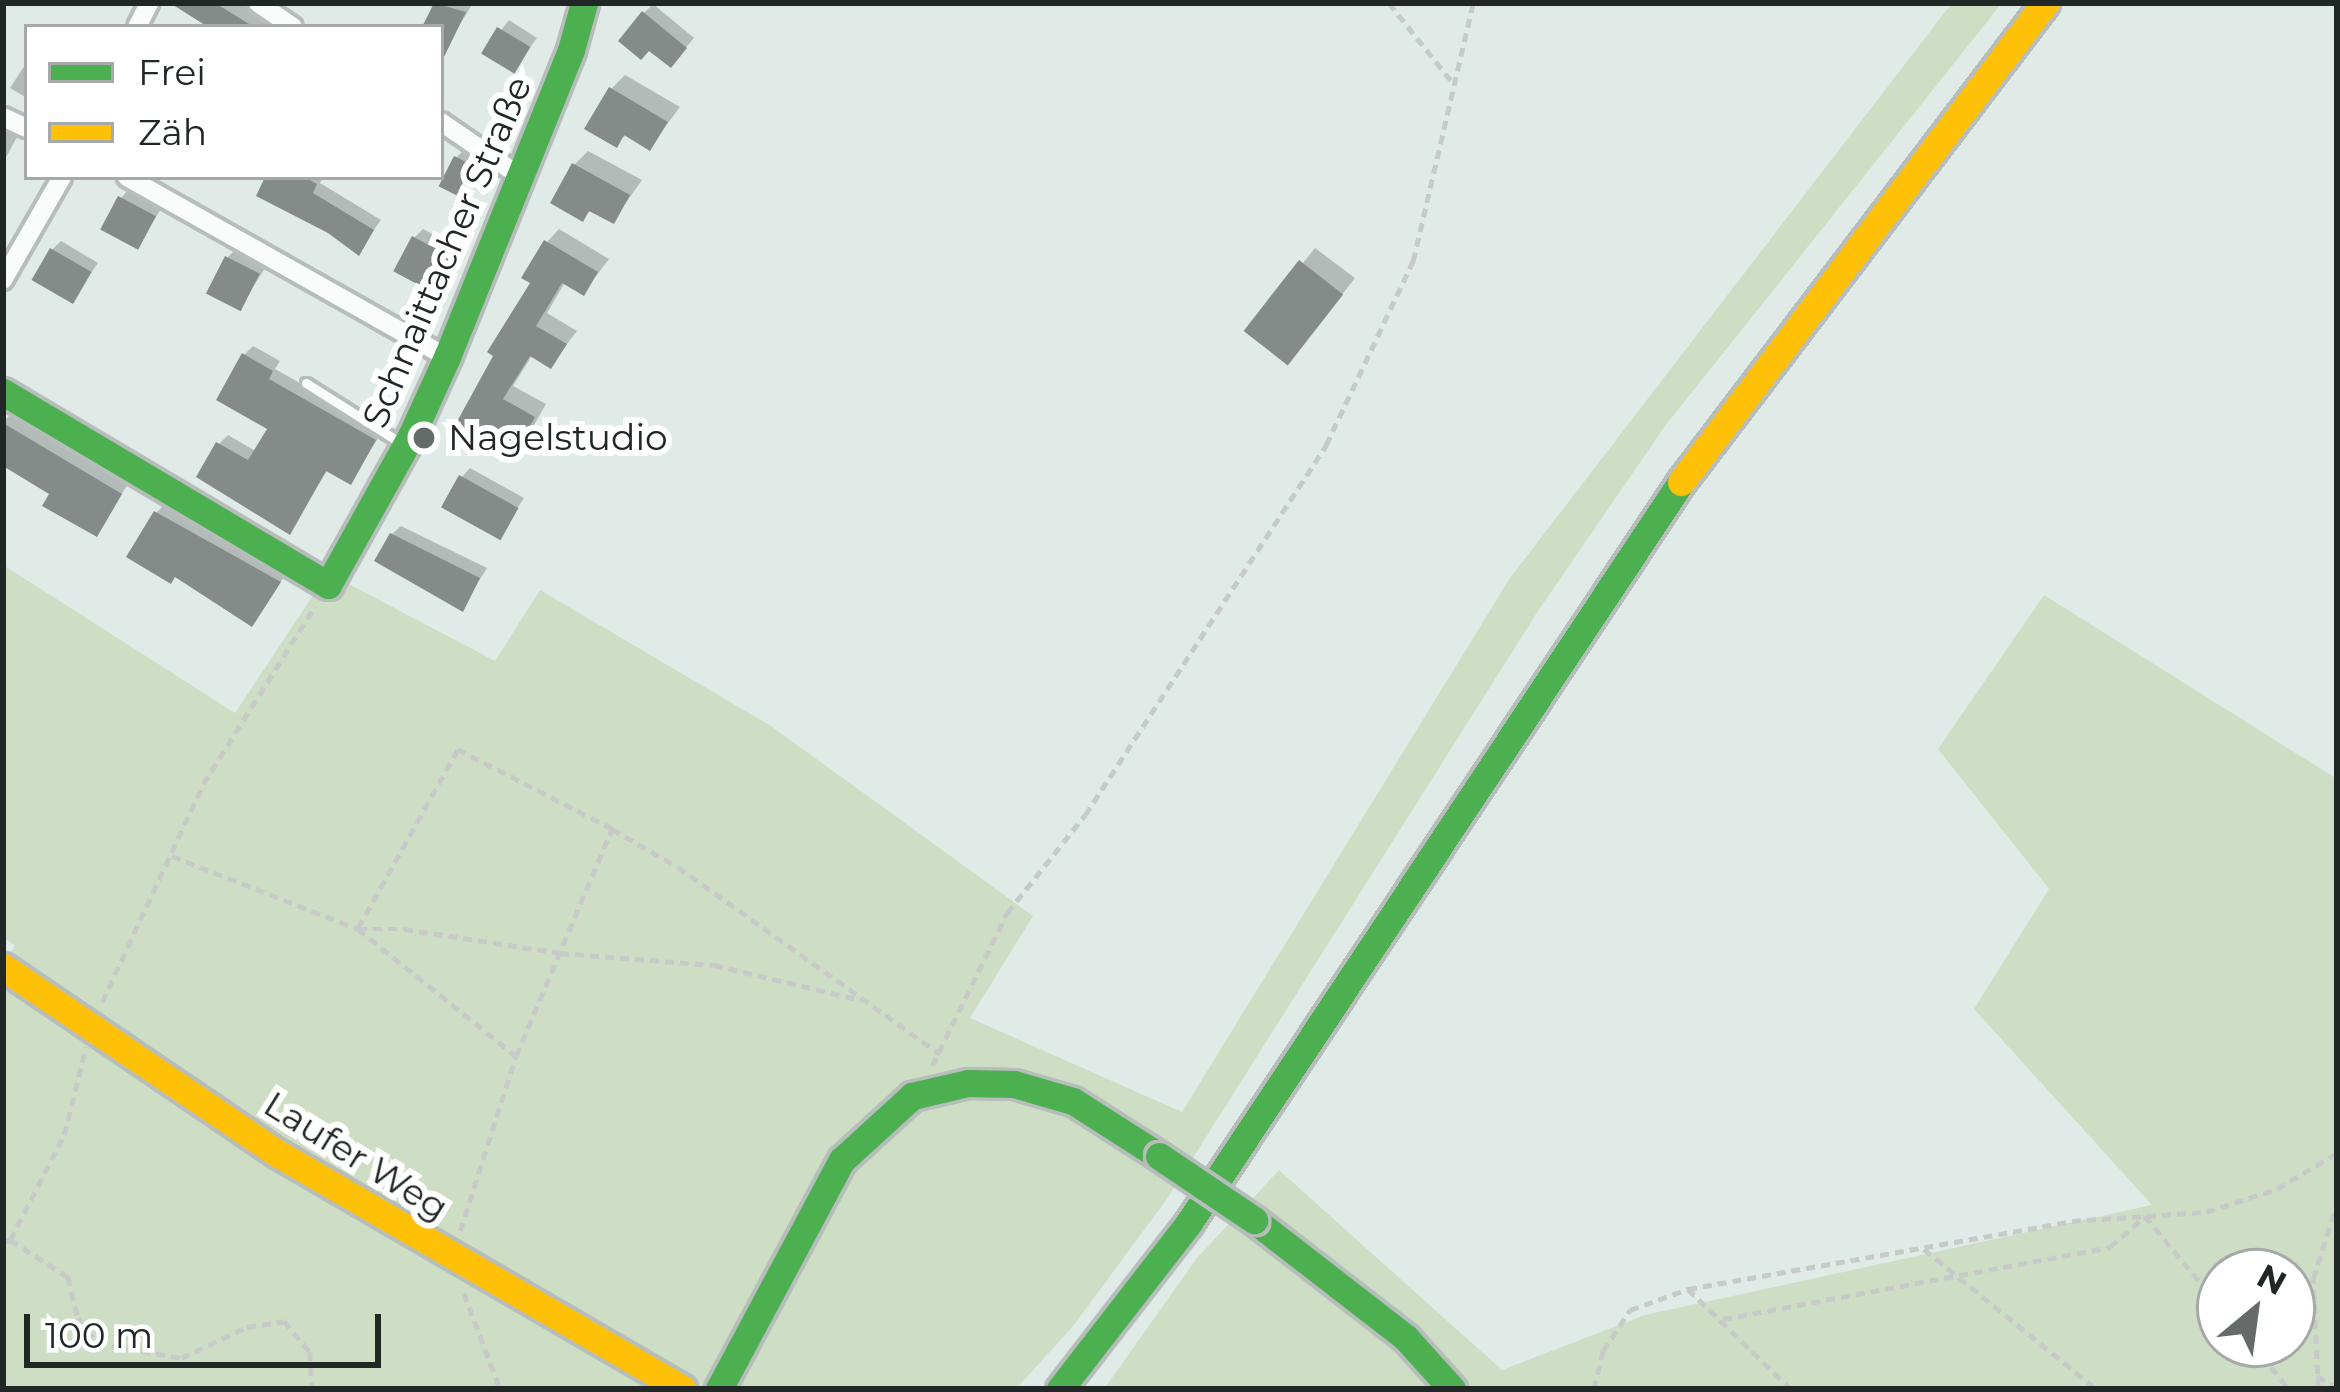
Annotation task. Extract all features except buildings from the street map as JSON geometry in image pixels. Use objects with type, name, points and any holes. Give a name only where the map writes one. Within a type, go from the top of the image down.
[{"type":"street","points":[[258,3],[288,24]]},
{"type":"street","name":"Schnaittacher Straße","points":[[328,585],[405,446],[447,357],[571,50],[584,3]]},
{"type":"street","points":[[1060,1389],[1188,1225],[1689,470],[2044,3]]},
{"type":"street","points":[[444,124],[518,176]]},
{"type":"street","points":[[3,280],[60,180]]},
{"type":"street","points":[[133,180],[447,357]]},
{"type":"street","points":[[3,392],[328,585]]},
{"type":"street","name":"Laufer Weg","points":[[3,968],[92,1023],[277,1153],[682,1389]]},
{"type":"street","points":[[719,1389],[842,1160],[912,1096],[968,1083],[1014,1084],[1073,1101],[1254,1220],[1406,1338],[1452,1389]]},
{"type":"lane","points":[[306,383],[405,446]]},
{"type":"path","points":[[1389,3],[1453,82]]},
{"type":"path","points":[[912,1096],[940,1054],[1007,914],[1085,815],[1326,446],[1413,261],[1473,3]]},
{"type":"path","points":[[312,1389],[310,1352],[284,1321],[247,1327],[181,1358],[97,1343],[79,1318],[68,1277],[7,1241],[64,1135],[92,1023],[203,784],[328,585]]},
{"type":"path","points":[[358,929],[458,750],[678,867],[940,1054]]},
{"type":"path","points":[[500,1389],[451,1258],[516,1056],[612,829]]},
{"type":"path","points":[[171,856],[358,929],[516,1056]]},
{"type":"path","points":[[358,929],[404,929],[560,953],[714,965],[866,1001]]},
{"type":"path","points":[[1594,1389],[1604,1351],[1630,1310],[1688,1289],[2072,1221],[2206,1212],[2259,1195],[2337,1153]]},
{"type":"path","points":[[2318,1389],[2313,1279],[2337,1204]]},
{"type":"path","points":[[1723,1319],[2110,1247],[2146,1216]]},
{"type":"path","points":[[2146,1216],[2196,1277]]},
{"type":"path","points":[[1922,1247],[2096,1389]]},
{"type":"path","points":[[1688,1289],[1791,1389]]},
{"type":"path","points":[[2317,1376],[2337,1388]]},
{"type":"green space","points":[[1952,3],[2002,3],[1665,426],[1538,611],[1167,1199],[1073,1326],[1016,1389],[3,1389],[3,967],[15,945],[3,938],[3,565],[235,713],[328,573],[495,661],[540,590],[771,726],[1033,916],[970,1018],[1182,1112],[1510,578]]},
{"type":"green space","points":[[2044,595],[2337,779],[2337,1389],[1104,1389],[1197,1258],[1279,1170],[1502,1370],[1645,1315],[2152,1205],[1974,1009],[2049,889],[1938,749]]},
{"type":"traffic: fast","points":[[3,392],[328,585],[411,436],[447,357],[571,50],[584,3]]},
{"type":"traffic: fast","points":[[1060,1389],[1188,1224],[1681,482]]},
{"type":"traffic: fast","points":[[719,1389],[842,1160],[912,1096],[968,1083],[1014,1084],[1073,1101],[1159,1156]]},
{"type":"traffic: fast","points":[[1159,1156],[1254,1220]]},
{"type":"traffic: fast","points":[[1254,1220],[1406,1338],[1452,1389]]},
{"type":"traffic: slow","points":[[1681,482],[2045,3]]},
{"type":"traffic: slow","points":[[3,967],[277,1153],[682,1389]]},
{"type":"place","name":"Nagelstudio","points":[[424,438]]}]
